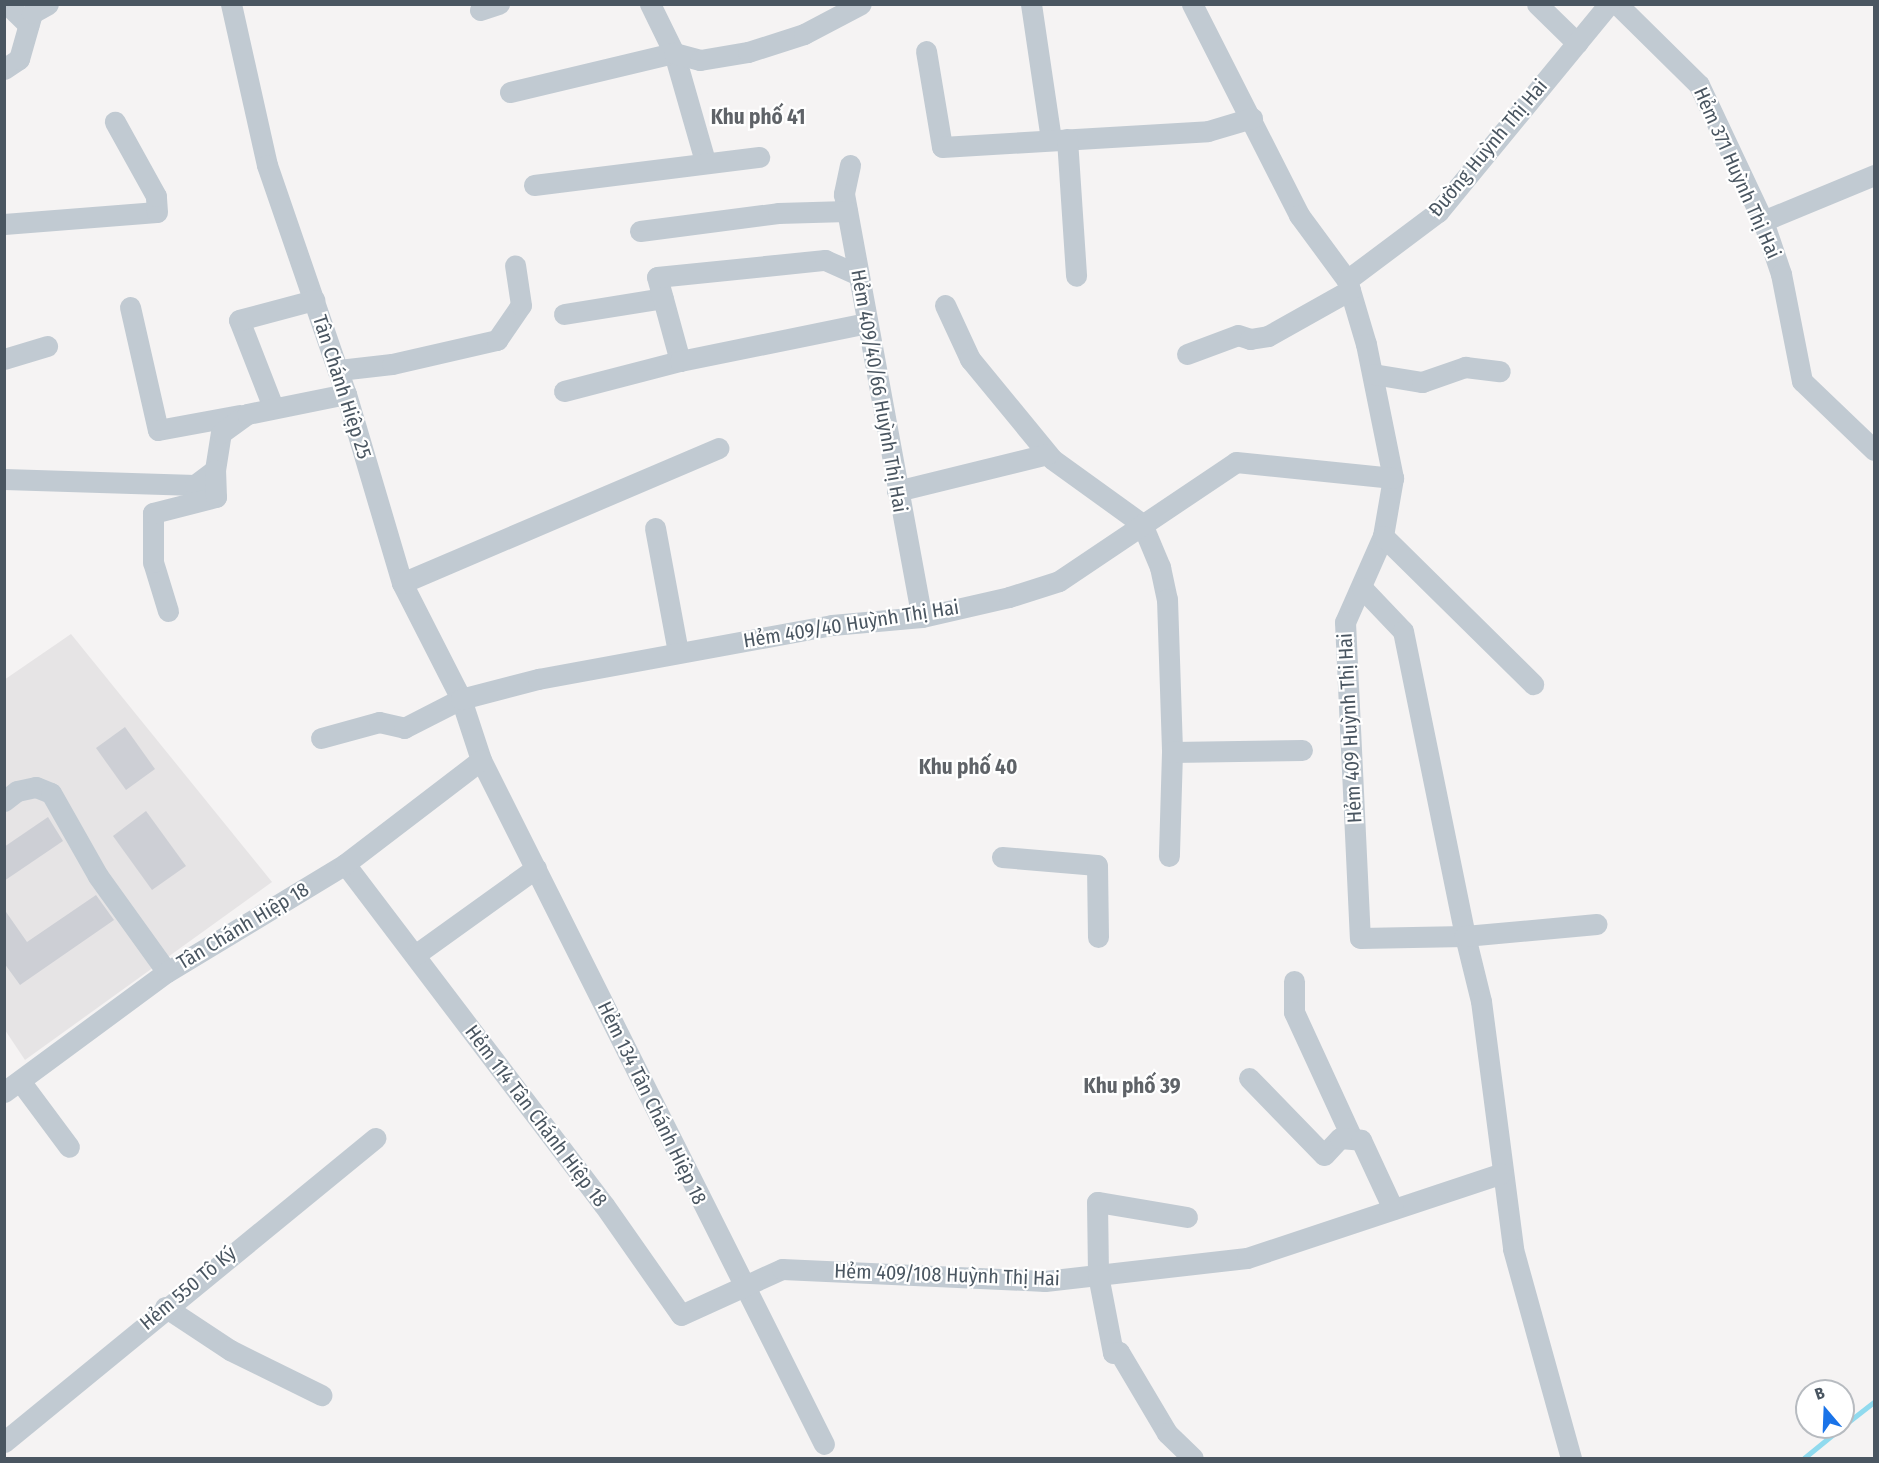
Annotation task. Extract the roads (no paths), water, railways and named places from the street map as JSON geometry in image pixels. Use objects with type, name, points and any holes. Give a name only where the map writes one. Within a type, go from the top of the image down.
[{"type":"street","points":[[7,4],[29,25]]},
{"type":"street","points":[[4,69],[19,59],[32,13],[48,4]]},
{"type":"street","name":"Tân Chánh Hiệp 25","points":[[231,4],[267,165],[339,370],[402,582],[461,699],[481,760]]},
{"type":"street","points":[[650,4],[674,53],[705,161]]},
{"type":"street","points":[[510,92],[674,53],[700,60],[748,52],[804,34],[861,4]]},
{"type":"street","points":[[1031,4],[1059,140],[1076,276]]},
{"type":"street","points":[[1537,4],[1577,43]]},
{"type":"street","name":"Đường Huỳnh Thị Hai","points":[[1187,354],[1238,335],[1250,339],[1268,336],[1348,285],[1438,212],[1609,4]]},
{"type":"street","name":"Hẻm 371 Huỳnh Thị Hai","points":[[1617,4],[1699,85],[1763,221],[1781,274],[1802,381],[1875,450]]},
{"type":"street","points":[[1192,5],[1252,118],[1299,215],[1348,285]]},
{"type":"street","points":[[926,51],[942,147],[1208,131],[1252,118]]},
{"type":"street","points":[[4,224],[157,212],[156,196],[115,122]]},
{"type":"street","points":[[534,185],[705,161],[759,157]]},
{"type":"street","name":"Hẻm 409/40/66 Huỳnh Thị Hai","points":[[850,165],[844,194],[922,617]]},
{"type":"street","points":[[1763,221],[1875,175]]},
{"type":"street","points":[[640,231],[778,213],[847,211]]},
{"type":"street","points":[[680,361],[657,277],[825,260],[858,275]]},
{"type":"street","points":[[339,370],[403,362],[497,340],[521,305],[515,265]]},
{"type":"street","name":"Hẻm 409 Huỳnh Thị Hai","points":[[1348,285],[1373,374],[1393,478],[1383,536],[1362,588],[1345,622],[1360,938],[1465,936]]},
{"type":"street","points":[[564,314],[663,298]]},
{"type":"street","points":[[273,407],[239,320],[314,300]]},
{"type":"street","points":[[945,304],[970,359],[1048,454],[1142,524],[1167,599],[1172,752],[1168,856]]},
{"type":"street","points":[[130,307],[158,430],[346,394]]},
{"type":"street","points":[[564,391],[680,361],[866,323]]},
{"type":"street","points":[[4,360],[47,346]]},
{"type":"street","points":[[1373,374],[1422,382],[1465,367],[1500,371]]},
{"type":"street","points":[[168,611],[153,562],[153,513],[216,497],[214,470],[221,433],[247,414]]},
{"type":"street","points":[[402,582],[718,448]]},
{"type":"street","points":[[897,491],[1048,454]]},
{"type":"street","name":"Hẻm 409/40 Huỳnh Thị Hai","points":[[321,738],[379,722],[404,728],[461,699],[678,652],[832,625],[922,617],[1059,581],[1236,462],[1393,478]]},
{"type":"street","points":[[4,479],[195,485],[214,470]]},
{"type":"street","points":[[655,528],[678,652]]},
{"type":"street","points":[[1383,536],[1533,684]]},
{"type":"street","points":[[1362,588],[1403,631],[1465,936],[1481,1001],[1500,1174],[1513,1249],[1571,1458]]},
{"type":"street","points":[[1172,752],[1302,750]]},
{"type":"street","name":"Tân Chánh Hiệp 18","points":[[12,1086],[167,972],[345,864],[481,760]]},
{"type":"street","name":"Hẻm 134 Tân Chánh Hiệp 18","points":[[481,760],[824,1444]]},
{"type":"street","points":[[4,801],[17,791],[36,787],[51,793],[98,876],[167,972]]},
{"type":"street","points":[[1002,857],[1097,865],[1098,937]]},
{"type":"street","name":"Hẻm 114 Tân Chánh Hiệp 18","points":[[345,864],[604,1205],[681,1315],[742,1284]]},
{"type":"street","points":[[415,955],[536,868]]},
{"type":"street","points":[[1465,936],[1596,924]]},
{"type":"street","points":[[1294,981],[1294,1012],[1352,1136],[1367,1147],[1393,1209]]},
{"type":"street","points":[[1250,1078],[1324,1155],[1335,1141],[1352,1136]]},
{"type":"street","points":[[12,1086],[69,1147]]},
{"type":"street","name":"Hẻm 550 Tô Ký","points":[[4,1443],[165,1307],[375,1138]]},
{"type":"street","name":"Hẻm 409/108 Huỳnh Thị Hai","points":[[742,1284],[782,1269],[1045,1281],[1247,1258],[1500,1174]]},
{"type":"street","points":[[1187,1217],[1097,1202],[1098,1275],[1113,1353],[1119,1352],[1167,1433],[1193,1458]]},
{"type":"street","points":[[165,1307],[230,1350],[321,1395]]},
{"type":"street","points":[[4,1443],[13,1458]]},
{"type":"waterway","points":[[1855,1417],[1874,1402]]},
{"type":"waterway","points":[[1804,1458],[1827,1439]]},
{"type":"district","name":"Khu phố 41","points":[[758,117]]},
{"type":"district","name":"Khu phố 40","points":[[968,767]]},
{"type":"district","name":"Khu phố 39","points":[[1132,1086]]}]
